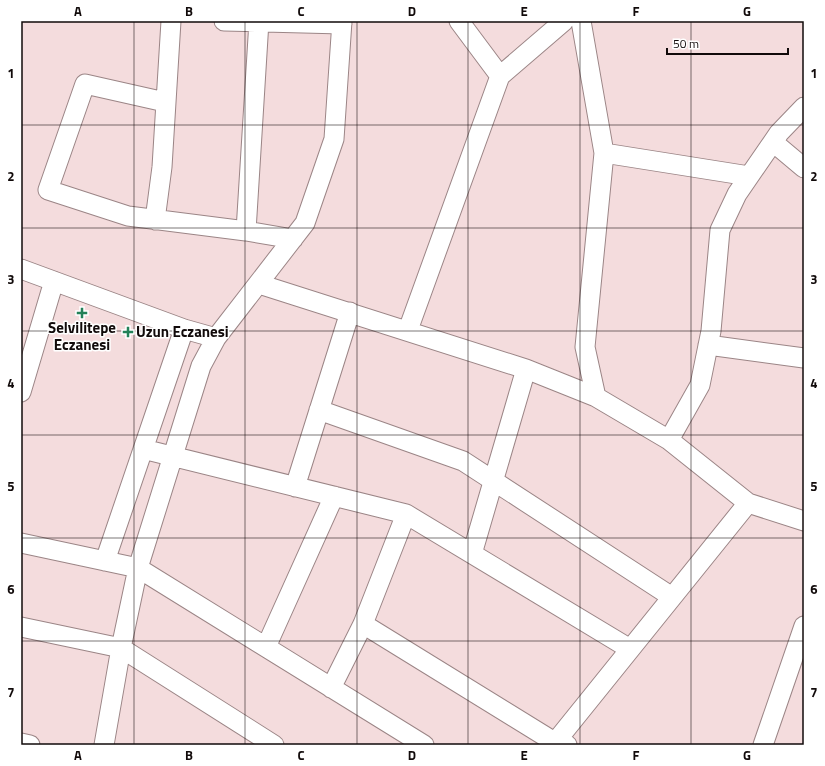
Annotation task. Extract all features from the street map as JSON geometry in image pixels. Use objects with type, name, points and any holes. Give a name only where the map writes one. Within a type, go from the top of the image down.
[{"type":"street","points":[[155,220],[162,168],[171,21]]},
{"type":"street","points":[[104,745],[121,648],[138,568],[201,366],[216,338],[305,223],[334,139],[342,22],[224,21]]},
{"type":"street","points":[[459,21],[500,76]]},
{"type":"street","points":[[408,330],[500,76],[564,21]]},
{"type":"street","points":[[581,21],[604,153],[584,347],[596,397]]},
{"type":"street","points":[[246,231],[259,22]]},
{"type":"street","points":[[165,102],[85,84],[48,190],[128,216],[246,231],[293,239]]},
{"type":"street","points":[[669,440],[700,385],[708,346],[720,230],[737,194],[749,176],[773,142],[804,107]]},
{"type":"street","points":[[773,142],[804,168]]},
{"type":"street","points":[[604,153],[749,176]]},
{"type":"street","points":[[21,269],[184,329],[216,338]]},
{"type":"street","points":[[21,392],[54,281]]},
{"type":"street","points":[[259,284],[408,330],[526,369],[596,397],[669,440],[748,504],[804,521]]},
{"type":"street","points":[[295,487],[350,312]]},
{"type":"street","points":[[104,561],[184,329]]},
{"type":"street","points":[[708,346],[804,358]]},
{"type":"street","points":[[472,554],[526,369]]},
{"type":"street","points":[[319,410],[464,461],[672,597]]},
{"type":"street","points":[[143,449],[406,514],[630,649]]},
{"type":"street","points":[[266,647],[334,496]]},
{"type":"street","points":[[363,624],[559,744],[630,649],[748,504]]},
{"type":"street","points":[[331,688],[363,624],[406,514]]},
{"type":"street","points":[[21,543],[138,568],[424,745]]},
{"type":"street","points":[[763,745],[804,626]]},
{"type":"street","points":[[21,627],[121,648],[274,745]]},
{"type":"street","points":[[21,743],[30,745]]},
{"type":"place","name":"Selvilitepe Eczanesi","points":[[82,313]]},
{"type":"place","name":"Uzun Eczanesi","points":[[128,332]]}]
